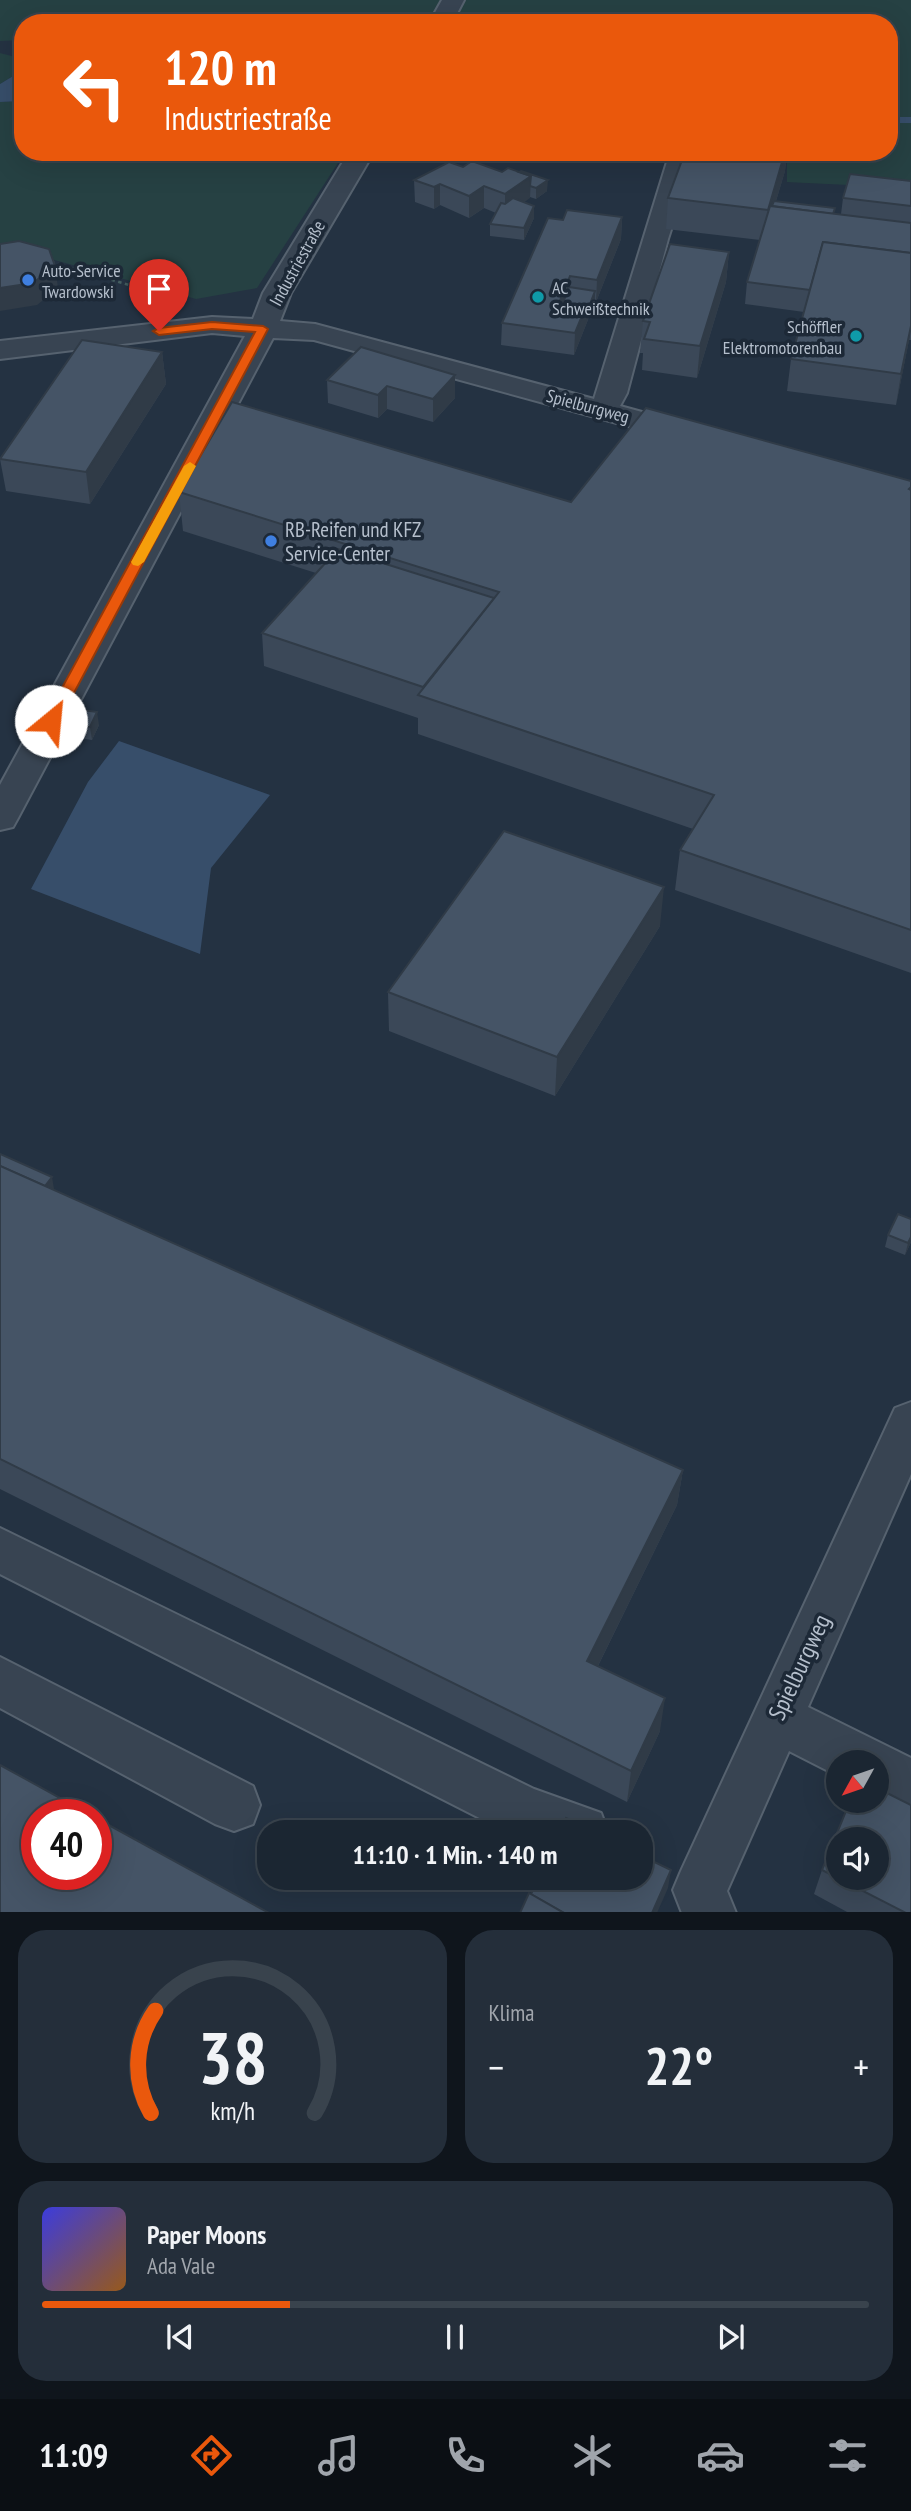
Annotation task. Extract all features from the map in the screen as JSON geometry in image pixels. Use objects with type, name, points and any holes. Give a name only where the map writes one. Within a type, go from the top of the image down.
[{"type":"street","name":"Industriestraße","points":[[0,350],[212,325],[263,329],[277,293],[357,161]]},
{"type":"street","points":[[603,410],[612,393],[655,239],[680,161]]},
{"type":"street","name":"Spielburgweg","points":[[263,329],[315,332],[710,440]]},
{"type":"street","points":[[0,818],[235,411],[263,329]]},
{"type":"street","name":"Spielburgweg","points":[[709,1912],[700,1890],[911,1422]]},
{"type":"street","points":[[0,1550],[525,1820]]},
{"type":"street","points":[[0,1681],[234,1805]]},
{"type":"street","points":[[776,1718],[841,1750]]},
{"type":"street","points":[[889,1774],[911,1785]]},
{"type":"path","points":[[40,259],[173,298]]},
{"type":"green space","points":[[0,0],[911,0],[911,188],[787,182],[787,161],[898,161],[898,14],[14,14],[14,40],[0,41]]},
{"type":"green space","points":[[0,53],[14,57],[14,75],[0,84]]},
{"type":"green space","points":[[14,101],[14,161],[339,161],[257,288],[196,299],[0,245],[0,102]]},
{"type":"water","points":[[14,75],[14,101],[0,102],[0,84]]},
{"type":"water","points":[[119,741],[270,795],[211,868],[200,954],[31,889],[88,782]]},
{"type":"building","points":[[472,161],[502,172],[508,168],[531,176],[505,194],[484,186],[469,196],[440,184],[434,187],[414,180],[449,162],[463,167]]},
{"type":"building","points":[[682,161],[782,161],[768,210],[668,198]]},
{"type":"building","points":[[519,172],[548,180],[536,188],[530,186],[531,176]]},
{"type":"building","points":[[850,174],[911,181],[911,206],[843,198]]},
{"type":"building","points":[[513,198],[534,206],[524,228],[490,224],[501,203],[505,204]]},
{"type":"building","points":[[774,201],[835,208],[833,214],[772,206]]},
{"type":"building","points":[[770,206],[911,223],[911,253],[823,242],[810,290],[747,282]]},
{"type":"building","points":[[567,210],[622,217],[597,280],[570,276],[559,303],[586,306],[575,333],[502,323],[548,218],[563,220]]},
{"type":"building","points":[[19,241],[49,249],[55,266],[33,283],[0,288],[0,244]]},
{"type":"building","name":"Schöffler Elektromotorenbau","points":[[823,242],[911,253],[911,326],[901,374],[791,359]]},
{"type":"building","points":[[670,244],[729,252],[700,346],[644,339],[650,322],[643,321]]},
{"type":"building","points":[[569,287],[595,291],[585,317],[586,306],[563,303]]},
{"type":"building","points":[[82,340],[162,352],[86,472],[0,459]]},
{"type":"building","points":[[361,347],[455,375],[433,399],[387,386],[378,395],[327,380]]},
{"type":"building","points":[[232,402],[571,502],[646,408],[911,481],[911,930],[680,850],[714,795],[418,695],[499,592],[179,492]]},
{"type":"building","points":[[338,549],[494,598],[423,687],[262,633]]},
{"type":"building","points":[[83,710],[97,712],[90,727],[75,725]]},
{"type":"building","points":[[504,831],[664,887],[557,1057],[388,992]]},
{"type":"building","points":[[0,1154],[52,1177],[45,1186],[0,1166]]},
{"type":"building","points":[[0,1166],[683,1470],[587,1661],[665,1698],[631,1771],[0,1459]]},
{"type":"building","points":[[898,1214],[911,1219],[911,1237],[908,1243],[888,1235]]},
{"type":"building","points":[[0,1765],[62,1799],[21,1799],[21,1890],[112,1890],[112,1827],[267,1912],[0,1912]]},
{"type":"building","points":[[889,1794],[911,1805],[911,1912],[904,1912],[861,1890],[889,1890],[889,1827],[839,1827],[845,1813],[889,1813]]},
{"type":"building","points":[[653,1861],[671,1870],[652,1912],[562,1912],[531,1894],[533,1890],[653,1890]]},
{"type":"building","points":[[529,1893],[562,1912],[520,1912]]},
{"type":"waterway","points":[[898,120],[911,120]]},
{"type":"slow traffic","points":[[138,562],[190,466]]},
{"type":"place","name":"Auto-Service Twardowski","points":[[28,280]]},
{"type":"place","name":"AC Schweißtechnik","points":[[538,297]]},
{"type":"place","name":"Schöffler Elektromotorenbau","points":[[856,336]]},
{"type":"place","name":"RB-Reifen und KFZ Service-Center","points":[[271,541]]},
{"type":"route","points":[[51,721],[263,329],[212,325],[159,331]]}]
